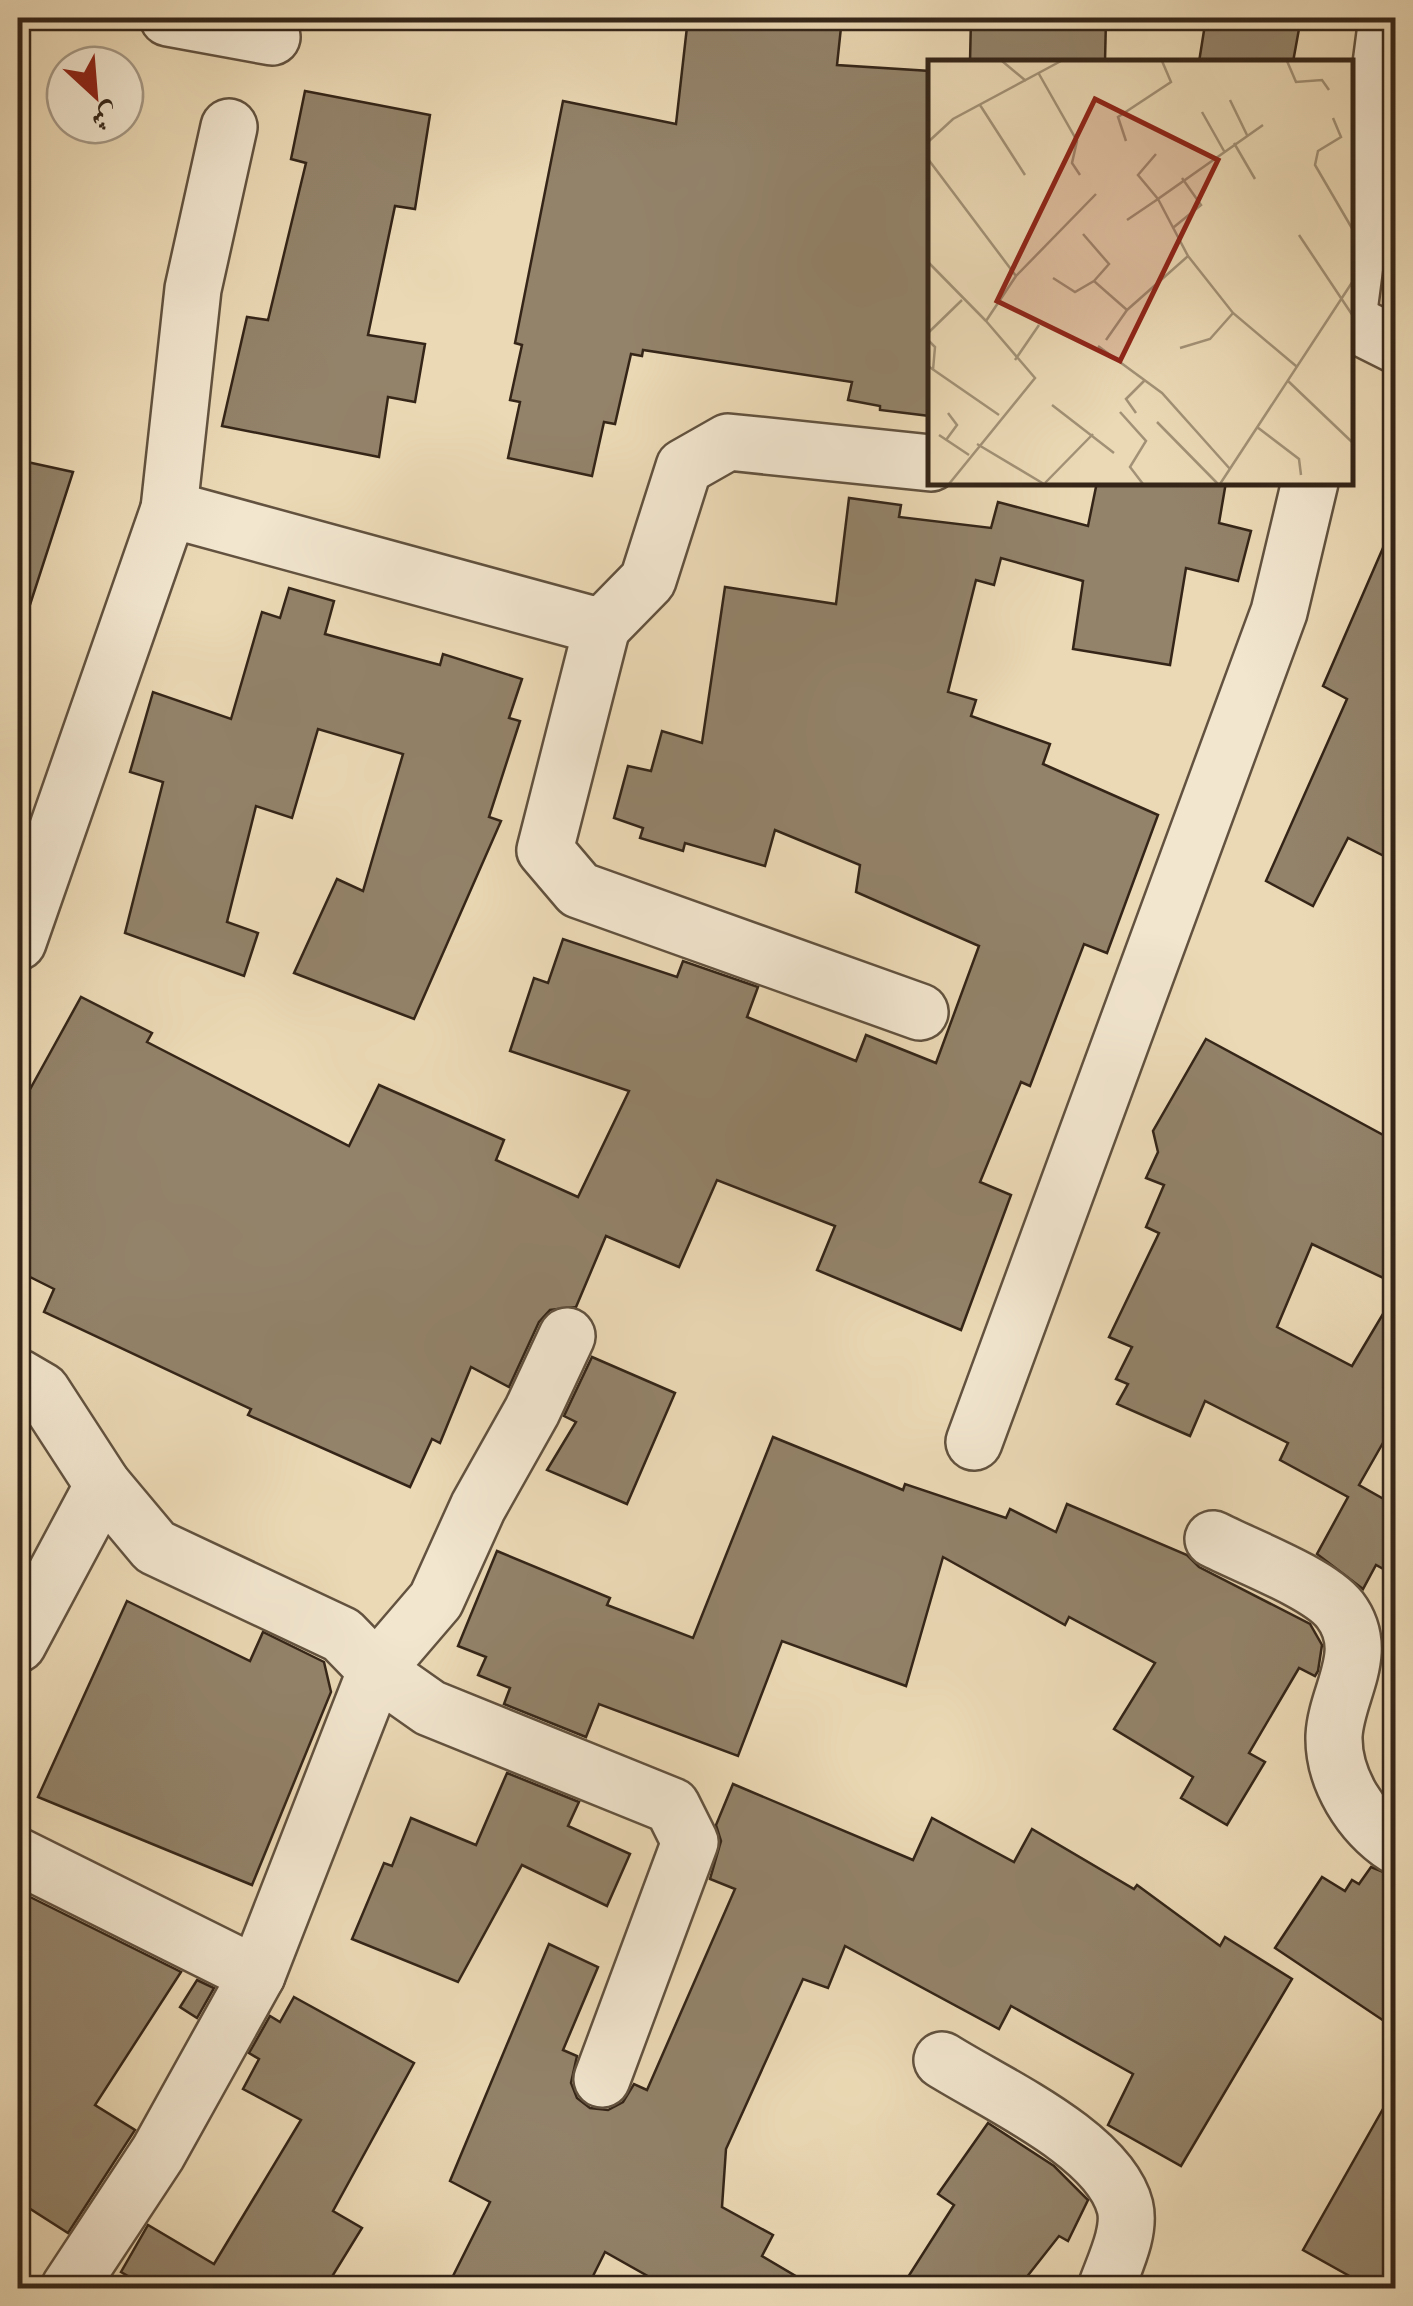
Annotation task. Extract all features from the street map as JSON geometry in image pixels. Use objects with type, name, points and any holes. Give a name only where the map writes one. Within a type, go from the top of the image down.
[{"type":"street","points":[[168,18],[272,37]]},
{"type":"street","points":[[1353,279],[1386,18]]},
{"type":"street","points":[[18,942],[169,509],[193,289],[229,127]]},
{"type":"street","points":[[1353,324],[1396,345]]},
{"type":"street","points":[[920,1012],[579,890],[545,850],[602,627],[648,580],[684,467],[728,442],[928,462]]},
{"type":"street","points":[[974,1442],[1280,612],[1309,485]]},
{"type":"street","points":[[169,509],[602,627]]},
{"type":"street","points":[[69,2288],[158,2153],[257,1974],[376,1670],[436,1600],[478,1506],[532,1411],[567,1336]]},
{"type":"street","points":[[18,1377],[42,1392],[102,1485],[155,1546],[342,1635],[376,1670],[430,1708],[672,1806],[690,1842],[602,2079]]},
{"type":"street","points":[[18,1644],[102,1485]]},
{"type":"street","points":[[1213,1540],[1322,1595],[1340,1610],[1352,1634],[1354,1667],[1334,1735],[1339,1767],[1349,1796],[1396,1846]]},
{"type":"street","points":[[18,1856],[257,1974]]},
{"type":"street","points":[[942,2060],[1088,2150],[1112,2181],[1126,2208],[1122,2243],[1106,2288]]},
{"type":"building","points":[[688,18],[842,18],[837,65],[928,71],[928,416],[880,410],[880,406],[848,400],[852,382],[643,350],[642,356],[631,354],[615,424],[604,422],[592,476],[508,458],[520,402],[510,400],[522,345],[515,343],[563,101],[676,124]]},
{"type":"building","points":[[971,18],[1106,18],[1105,60],[970,60]]},
{"type":"building","points":[[1206,18],[1301,18],[1293,60],[1199,60]]},
{"type":"building","points":[[305,91],[430,115],[415,209],[395,206],[368,335],[425,344],[415,402],[388,397],[379,457],[222,426],[247,317],[268,320],[306,163],[291,159]]},
{"type":"building","points":[[18,460],[73,472],[27,614],[18,612]]},
{"type":"building","points":[[1096,485],[1225,485],[1219,523],[1251,531],[1238,581],[1186,568],[1170,665],[1073,649],[1083,581],[1001,558],[994,585],[976,580],[948,692],[976,700],[971,716],[1050,744],[1043,764],[1158,815],[1107,953],[1084,944],[1030,1086],[1021,1082],[980,1182],[1011,1195],[961,1330],[817,1270],[835,1226],[717,1180],[679,1267],[606,1236],[576,1307],[550,1310],[539,1322],[509,1387],[471,1367],[440,1443],[432,1439],[410,1487],[248,1415],[251,1409],[44,1312],[54,1289],[18,1271],[18,1111],[81,997],[152,1033],[147,1042],[349,1146],[379,1085],[504,1140],[496,1160],[578,1197],[629,1091],[510,1051],[534,978],[548,983],[563,939],[677,977],[683,961],[758,987],[747,1017],[856,1061],[866,1035],[936,1063],[979,946],[856,892],[860,865],[775,830],[765,866],[685,843],[683,851],[640,838],[643,828],[614,818],[628,766],[651,771],[662,731],[702,743],[725,587],[836,604],[849,498],[901,505],[899,517],[991,528],[998,502],[1088,526]]},
{"type":"building","points":[[1396,518],[1396,862],[1348,838],[1313,906],[1266,881],[1347,699],[1323,686]]},
{"type":"building","points":[[289,588],[334,601],[325,634],[440,665],[443,654],[522,679],[509,718],[520,721],[489,817],[501,821],[414,1019],[294,973],[337,879],[363,891],[403,754],[318,729],[292,818],[256,806],[227,922],[258,933],[244,976],[125,933],[163,782],[130,772],[153,692],[231,719],[262,612],[280,618]]},
{"type":"building","points":[[1206,1039],[1396,1142],[1396,1284],[1312,1244],[1277,1327],[1352,1366],[1396,1292],[1396,1420],[1359,1485],[1396,1506],[1396,1576],[1376,1565],[1363,1589],[1317,1554],[1348,1497],[1280,1460],[1288,1443],[1205,1401],[1190,1436],[1117,1404],[1128,1384],[1116,1379],[1132,1347],[1109,1337],[1159,1233],[1146,1227],[1164,1185],[1146,1178],[1158,1152],[1153,1131]]},
{"type":"building","points":[[592,1357],[675,1393],[627,1504],[547,1470],[576,1422],[564,1416]]},
{"type":"building","points":[[773,1437],[903,1490],[905,1484],[1006,1518],[1010,1509],[1056,1532],[1067,1504],[1187,1555],[1199,1567],[1310,1624],[1322,1645],[1318,1671],[1315,1676],[1299,1668],[1249,1753],[1265,1762],[1227,1825],[1181,1798],[1193,1777],[1114,1729],[1155,1663],[1069,1617],[1065,1625],[943,1557],[906,1686],[782,1641],[738,1756],[599,1704],[586,1737],[504,1704],[510,1688],[478,1675],[486,1657],[458,1646],[497,1551],[610,1598],[607,1605],[693,1638]]},
{"type":"building","points":[[127,1601],[250,1661],[263,1632],[324,1662],[331,1692],[252,1885],[38,1797]]},
{"type":"building","points":[[507,1773],[579,1802],[568,1826],[630,1854],[607,1906],[522,1865],[458,1982],[352,1939],[384,1863],[392,1866],[411,1818],[476,1845]]},
{"type":"building","points":[[733,1784],[913,1860],[932,1818],[1014,1862],[1032,1829],[1134,1889],[1137,1885],[1220,1946],[1225,1937],[1292,1979],[1181,2166],[1108,2125],[1133,2074],[1011,2006],[999,2029],[845,1946],[828,1988],[803,1979],[726,2149],[722,2207],[773,2235],[762,2256],[816,2288],[669,2288],[605,2252],[587,2288],[447,2288],[490,2202],[450,2181],[549,1944],[598,1967],[563,2050],[577,2056],[571,2083],[577,2098],[590,2108],[608,2110],[623,2102],[634,2084],[647,2090],[735,1889],[710,1879],[721,1841],[716,1825]]},
{"type":"building","points":[[1371,1867],[1396,1877],[1396,2029],[1275,1948],[1322,1877],[1345,1891],[1352,1880],[1359,1884]]},
{"type":"building","points":[[18,1891],[181,1972],[95,2105],[135,2130],[68,2233],[18,2201]]},
{"type":"building","points":[[197,1980],[214,1988],[197,2018],[180,2007]]},
{"type":"building","points":[[294,1997],[414,2063],[333,2211],[362,2228],[325,2288],[149,2288],[121,2272],[148,2225],[214,2264],[301,2120],[243,2089],[259,2059],[249,2053],[270,2016],[280,2022]]},
{"type":"building","points":[[1396,2086],[1396,2288],[1371,2288],[1303,2250]]},
{"type":"building","points":[[988,2123],[1054,2166],[1088,2200],[1068,2241],[1059,2236],[1018,2288],[901,2288],[954,2205],[938,2194]]}]
